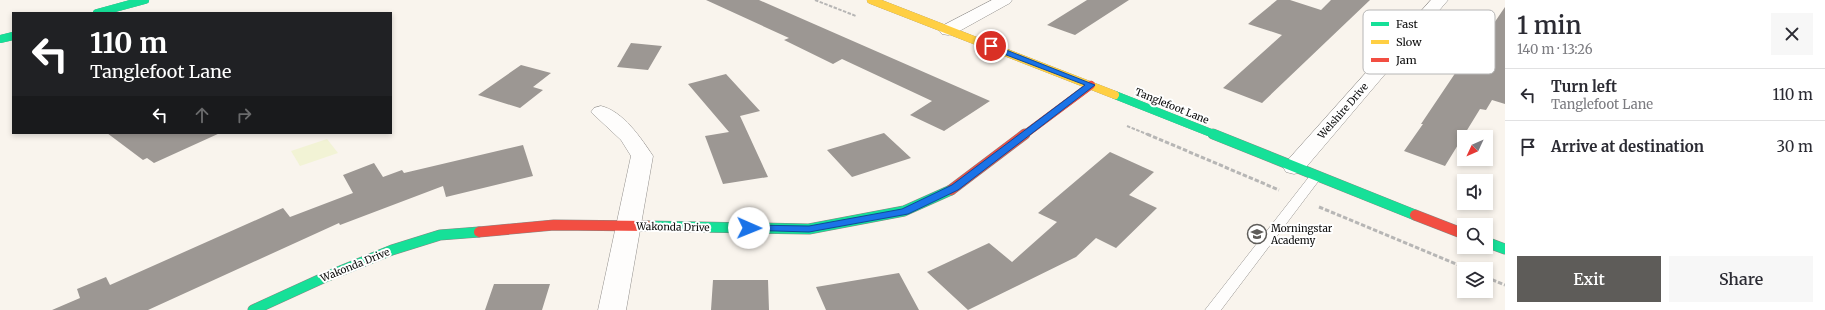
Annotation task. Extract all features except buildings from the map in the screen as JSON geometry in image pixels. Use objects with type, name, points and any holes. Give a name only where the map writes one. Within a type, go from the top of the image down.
[{"type":"street","points":[[101,12],[145,0]]},
{"type":"street","name":"Tanglefoot Lane","points":[[871,0],[1091,85],[1457,231]]},
{"type":"street","points":[[948,30],[1004,0]]},
{"type":"street","name":"Welshire Drive","points":[[1431,10],[1440,0]]},
{"type":"street","points":[[0,39],[12,36]]},
{"type":"street","name":"Welshire Drive","points":[[1294,167],[1375,74]]},
{"type":"street","name":"Wakonda Drive","points":[[253,310],[344,269],[392,250],[440,235],[554,225],[809,229],[904,211],[955,188],[1091,85]]},
{"type":"street","points":[[601,112],[629,136],[642,156],[612,310]]},
{"type":"street","points":[[1493,245],[1505,250]]},
{"type":"lane","points":[[1213,310],[1297,198],[1316,176]]},
{"type":"path","points":[[815,0],[859,17]]},
{"type":"path","points":[[1126,125],[1457,264]]},
{"type":"path","points":[[1493,280],[1505,285]]},
{"type":"green space","points":[[327,139],[338,153],[300,166],[291,151]]},
{"type":"traffic: fast","points":[[101,12],[145,0]]},
{"type":"traffic: fast","points":[[0,39],[12,36]]},
{"type":"traffic: fast","points":[[1115,95],[1415,215]]},
{"type":"traffic: fast","points":[[648,226],[809,229],[904,211],[951,190]]},
{"type":"traffic: fast","points":[[253,310],[323,278],[392,250],[440,235],[479,232]]},
{"type":"traffic: fast","points":[[1493,245],[1505,249]]},
{"type":"traffic: slow","points":[[871,0],[1115,95]]},
{"type":"traffic: jam","points":[[951,190],[1091,85]]},
{"type":"traffic: jam","points":[[1415,215],[1457,231]]},
{"type":"traffic: jam","points":[[479,232],[554,225],[648,226]]},
{"type":"place","name":"Morningstar Academy","points":[[1257,234]]},
{"type":"route","points":[[749,228],[809,229],[904,211],[955,188],[1091,85],[991,46]]}]
